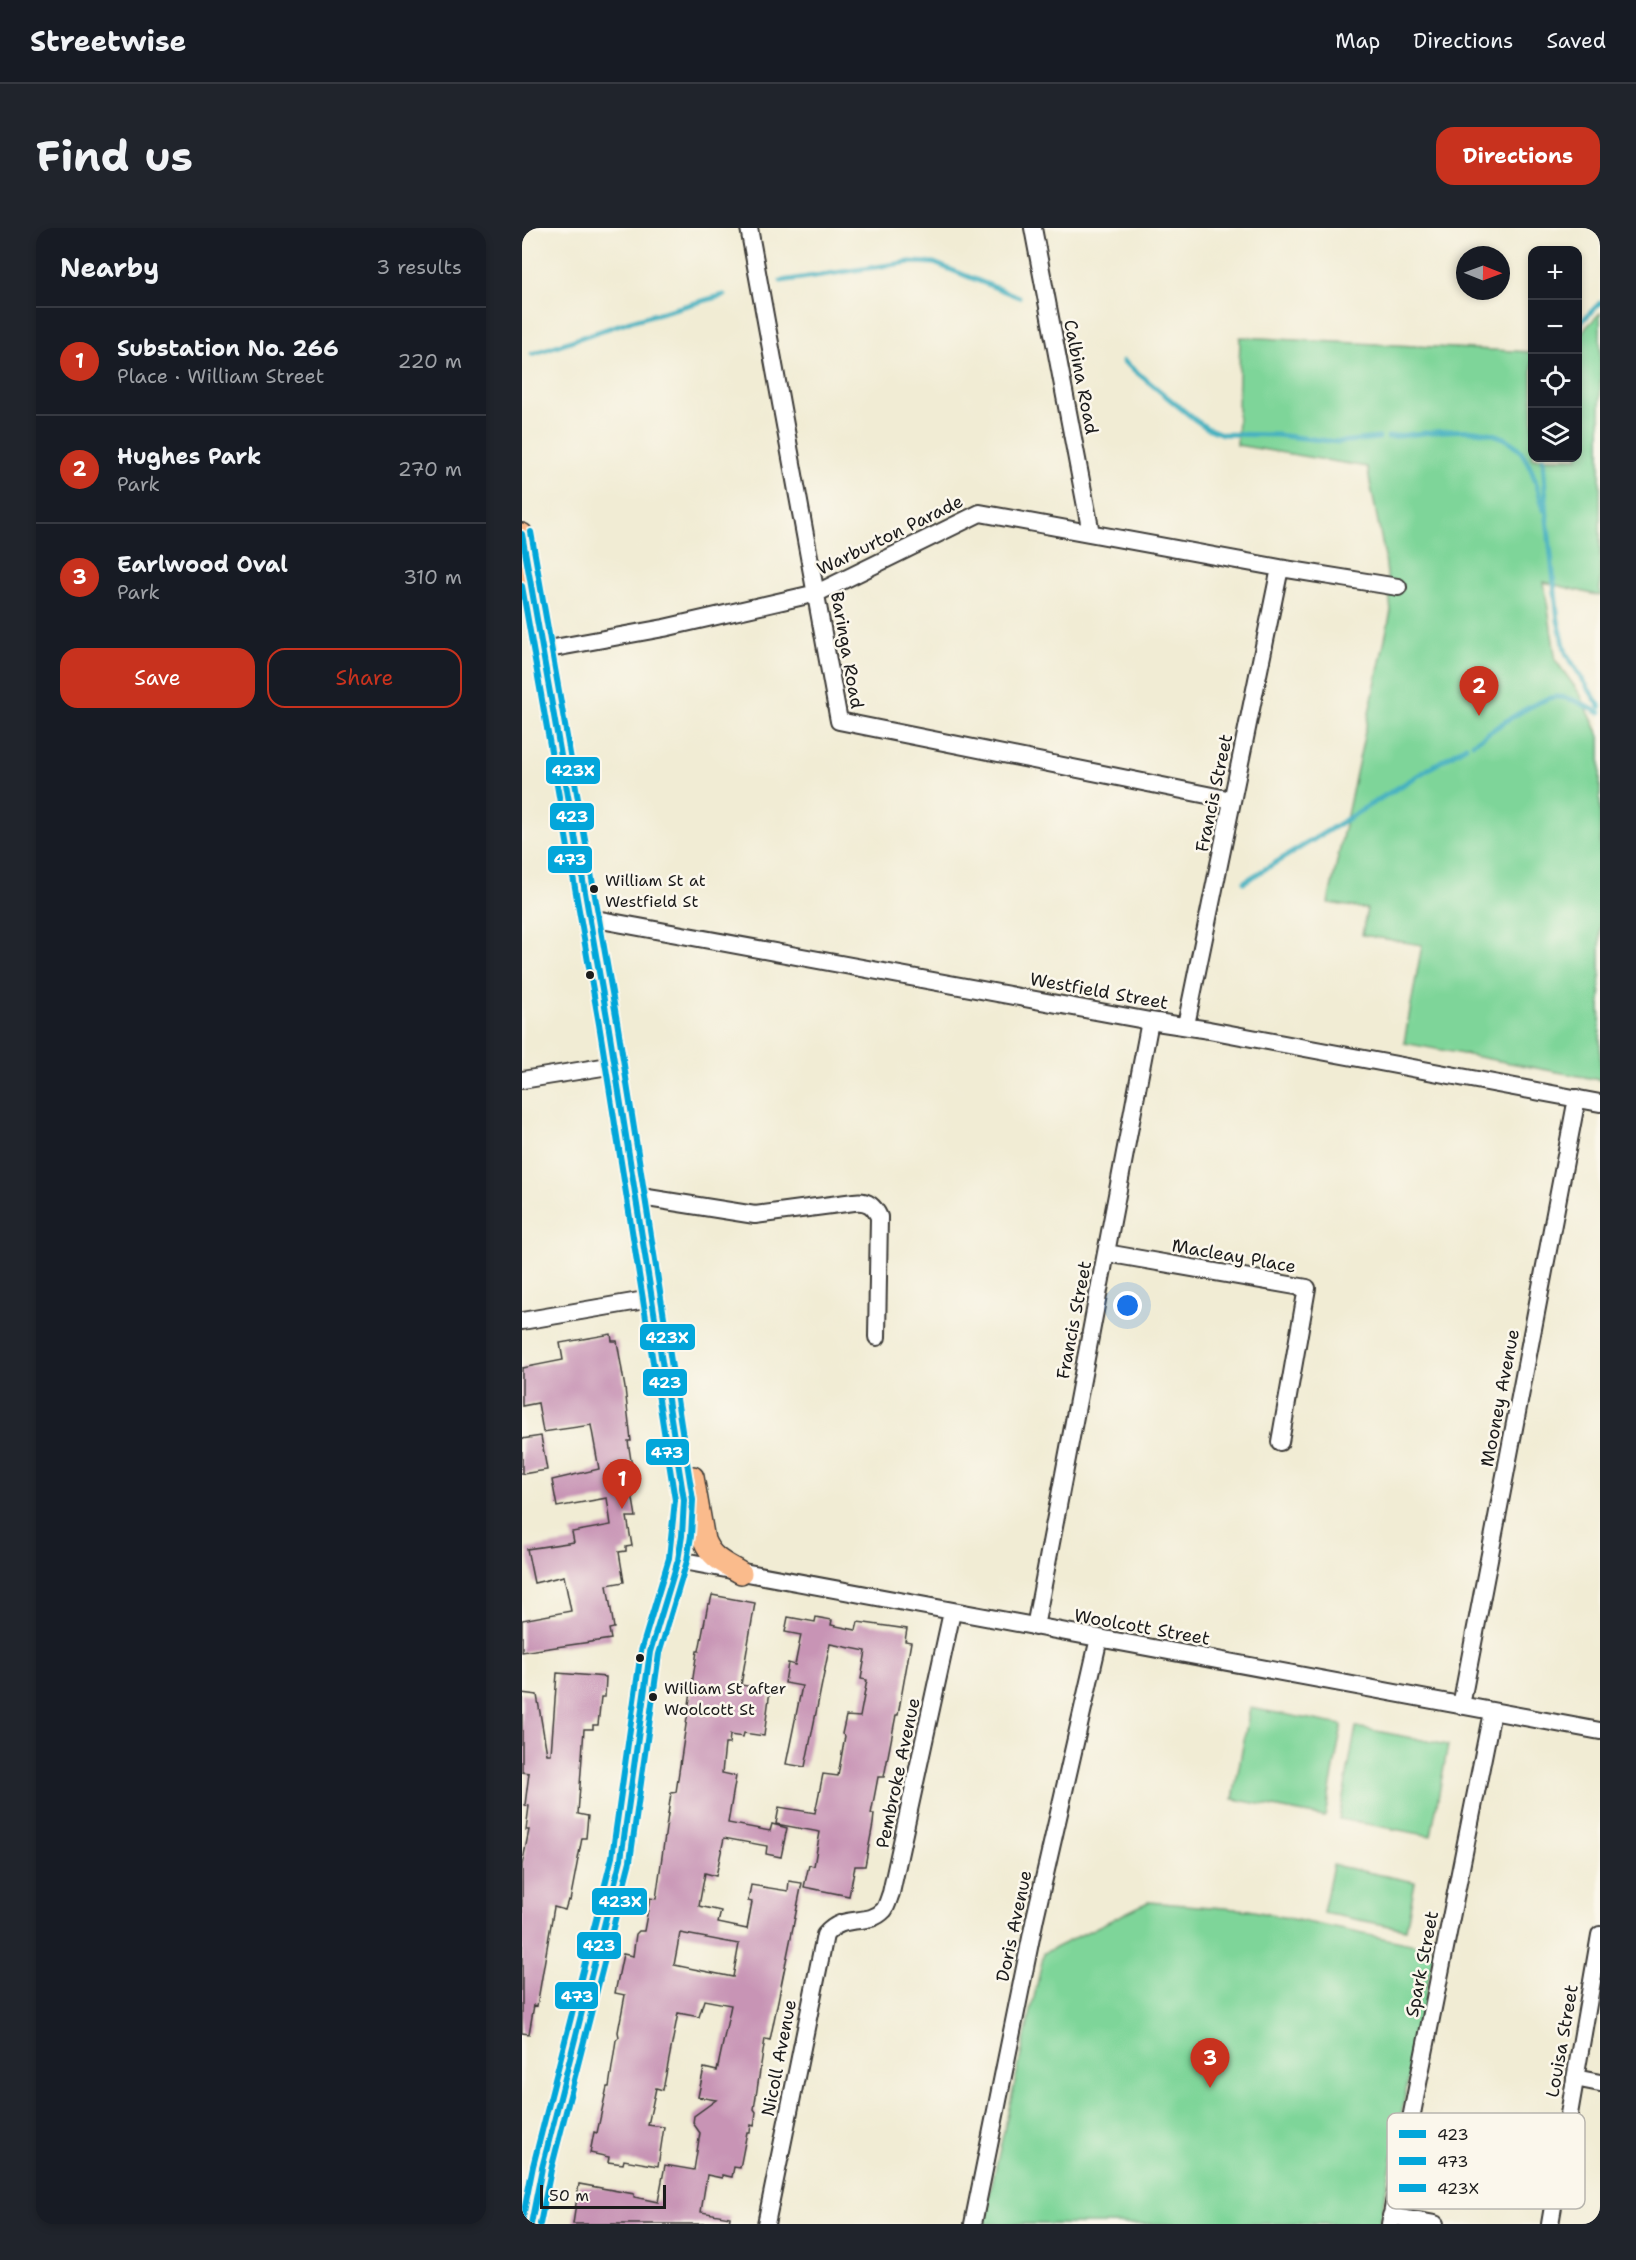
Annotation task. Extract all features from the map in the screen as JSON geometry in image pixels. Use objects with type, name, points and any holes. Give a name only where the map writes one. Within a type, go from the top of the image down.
[{"type":"main road","points":[[522,534],[615,1065],[684,1500],[678,1560],[650,1652],[621,1859],[542,2168],[531,2224]]},
{"type":"main road","points":[[673,1424],[687,1441],[707,1550],[712,1556],[741,1573]]},
{"type":"street","name":"Baringa Road","points":[[748,228],[839,721],[1232,800]]},
{"type":"street","name":"Calbina Road","points":[[1033,228],[1091,533]]},
{"type":"street","name":"Warburton Parade","points":[[543,650],[664,628],[817,593],[980,513],[1280,568],[1398,587]]},
{"type":"street","name":"Francis Street","points":[[1186,1025],[1280,568]]},
{"type":"street","name":"Westfield Street","points":[[590,918],[1150,1021],[1186,1025],[1600,1103]]},
{"type":"street","name":"Francis Street","points":[[1035,1628],[1150,1021]]},
{"type":"street","points":[[522,1080],[615,1065]]},
{"type":"street","name":"Mooney Avenue","points":[[1461,1706],[1577,1098]]},
{"type":"street","points":[[635,1196],[755,1215],[862,1201],[870,1204],[879,1217],[877,1337]]},
{"type":"street","name":"Macleay Place","points":[[1106,1253],[1307,1288],[1280,1442]]},
{"type":"street","points":[[522,1321],[651,1299]]},
{"type":"street","name":"Woolcott Street","points":[[678,1560],[1600,1731]]},
{"type":"street","name":"Pembroke Avenue","points":[[855,1921],[872,1918],[884,1910],[891,1893],[952,1612]]},
{"type":"street","name":"Doris Avenue","points":[[973,2224],[1035,1918],[1099,1638]]},
{"type":"street","name":"Spark Street","points":[[1412,2113],[1492,1712]]},
{"type":"street","name":"Nicoll Avenue","points":[[766,2224],[825,1935],[831,1928],[842,1922],[855,1921]]},
{"type":"street","name":"Louisa Street","points":[[1569,2113],[1600,1935]]},
{"type":"street","points":[[1575,2078],[1600,2083]]},
{"type":"street","name":"Louisa Street","points":[[1550,2224],[1553,2209]]},
{"type":"street","points":[[1391,2220],[1435,2224]]},
{"type":"green space","points":[[1600,313],[1600,596],[1544,582],[1556,661],[1580,694],[1600,737],[1600,1080],[1404,1043],[1422,945],[1362,935],[1367,909],[1328,903],[1391,611],[1385,557],[1367,467],[1237,445],[1240,337],[1528,352],[1528,462],[1582,462],[1582,332]]},
{"type":"green space","points":[[1250,1708],[1342,1725],[1325,1817],[1233,1799]]},
{"type":"green space","points":[[1356,1727],[1448,1745],[1431,1836],[1339,1819]]},
{"type":"green space","points":[[1333,1865],[1415,1882],[1406,1929],[1323,1913]]},
{"type":"green space","points":[[1148,1902],[1249,1910],[1435,1949],[1402,2113],[1387,2113],[1387,2185],[1379,2224],[983,2224],[1044,1953]]},
{"type":"building","points":[[611,1334],[612,1341],[617,1341],[625,1388],[631,1441],[628,1441],[636,1493],[632,1493],[636,1517],[627,1517],[632,1546],[626,1547],[626,1551],[619,1552],[624,1582],[607,1585],[614,1628],[609,1629],[611,1639],[522,1652],[522,1620],[571,1611],[564,1576],[534,1583],[527,1549],[574,1542],[572,1532],[611,1525],[607,1498],[557,1507],[552,1480],[599,1469],[591,1425],[543,1432],[538,1403],[522,1406],[522,1368],[563,1360],[560,1343]]},
{"type":"building","points":[[541,1436],[547,1470],[522,1474],[522,1439]]},
{"type":"building","points":[[712,1595],[755,1603],[741,1685],[770,1690],[764,1736],[744,1733],[743,1737],[730,1735],[729,1744],[725,1744],[722,1773],[736,1776],[728,1823],[770,1831],[772,1824],[787,1828],[781,1857],[766,1854],[767,1846],[724,1838],[716,1876],[705,1873],[699,1906],[721,1911],[718,1923],[747,1929],[752,1902],[748,1901],[751,1885],[788,1891],[789,1881],[802,1883],[770,2040],[765,2039],[754,2109],[756,2112],[754,2126],[751,2125],[750,2132],[747,2132],[740,2168],[734,2167],[732,2177],[707,2175],[701,2212],[730,2217],[729,2224],[573,2224],[579,2184],[634,2194],[634,2197],[658,2202],[665,2165],[694,2170],[700,2133],[693,2123],[694,2116],[716,2100],[698,2097],[704,2068],[717,2071],[731,2005],[704,2000],[699,2017],[678,2013],[663,2090],[656,2088],[648,2125],[664,2127],[658,2166],[624,2160],[623,2164],[608,2162],[609,2157],[590,2153],[594,2132],[597,2133],[607,2087],[609,2087],[616,2040],[619,2037],[625,1995],[615,1993],[623,1954],[633,1956],[636,1934],[644,1931],[650,1898],[656,1899],[671,1793],[676,1792],[697,1651],[699,1651],[708,1604],[710,1604]],"holes":[[[680,1933],[739,1944],[733,1977],[674,1965]]]},
{"type":"building","points":[[788,1617],[815,1622],[816,1617],[832,1620],[831,1625],[856,1630],[858,1622],[907,1629],[905,1641],[911,1642],[884,1777],[878,1777],[871,1814],[874,1814],[873,1824],[865,1866],[855,1866],[849,1896],[804,1887],[809,1865],[814,1866],[820,1832],[776,1824],[779,1807],[815,1813],[823,1774],[838,1776],[846,1716],[860,1717],[867,1680],[861,1679],[866,1651],[830,1644],[805,1767],[786,1764],[802,1686],[785,1683],[788,1663],[795,1665],[801,1635],[785,1632]]},
{"type":"building","points":[[557,1673],[606,1677],[605,1697],[601,1697],[598,1725],[593,1725],[593,1729],[584,1729],[578,1814],[588,1816],[586,1838],[582,1838],[570,1901],[568,1900],[565,1910],[554,1907],[537,2006],[534,2005],[529,2034],[522,2033],[522,1865],[529,1830],[526,1830],[529,1806],[525,1805],[529,1773],[522,1772],[522,1693],[537,1695],[547,1754],[551,1754]]},
{"type":"waterway","points":[[781,281],[910,262],[934,263],[1019,297]]},
{"type":"waterway","points":[[532,354],[627,322],[724,295]]},
{"type":"waterway","points":[[1582,321],[1600,303]]},
{"type":"waterway","points":[[1123,361],[1194,419],[1222,434],[1276,435],[1338,442],[1379,438]]},
{"type":"waterway","points":[[1388,437],[1460,430],[1479,431],[1511,442],[1522,453],[1533,473],[1544,510]]},
{"type":"waterway","points":[[1543,462],[1558,620],[1566,653],[1600,707]]},
{"type":"waterway","points":[[1473,743],[1537,703],[1556,697],[1579,702],[1600,713]]},
{"type":"waterway","points":[[1244,882],[1466,746]]},
{"type":"transit line","name":"423X","points":[[531,532],[617,1021],[693,1500],[687,1561],[659,1654],[630,1861],[551,2170],[540,2224]]},
{"type":"transit line","name":"423","points":[[522,534],[608,1023],[684,1500],[678,1560],[650,1652],[621,1859],[542,2168],[531,2224]]},
{"type":"transit line","name":"473","points":[[522,586],[599,1024],[675,1500],[669,1558],[641,1651],[612,1857],[533,2166],[522,2222]]},
{"type":"place","name":"Hughes Park","points":[[1479,716]]},
{"type":"place","name":"William St at Westfield St","points":[[594,889]]},
{"type":"place","name":"Substation No. 266","points":[[622,1509]]},
{"type":"place","name":"William St after Woolcott St","points":[[653,1697]]},
{"type":"place","name":"Earlwood Oval","points":[[1210,2088]]}]
